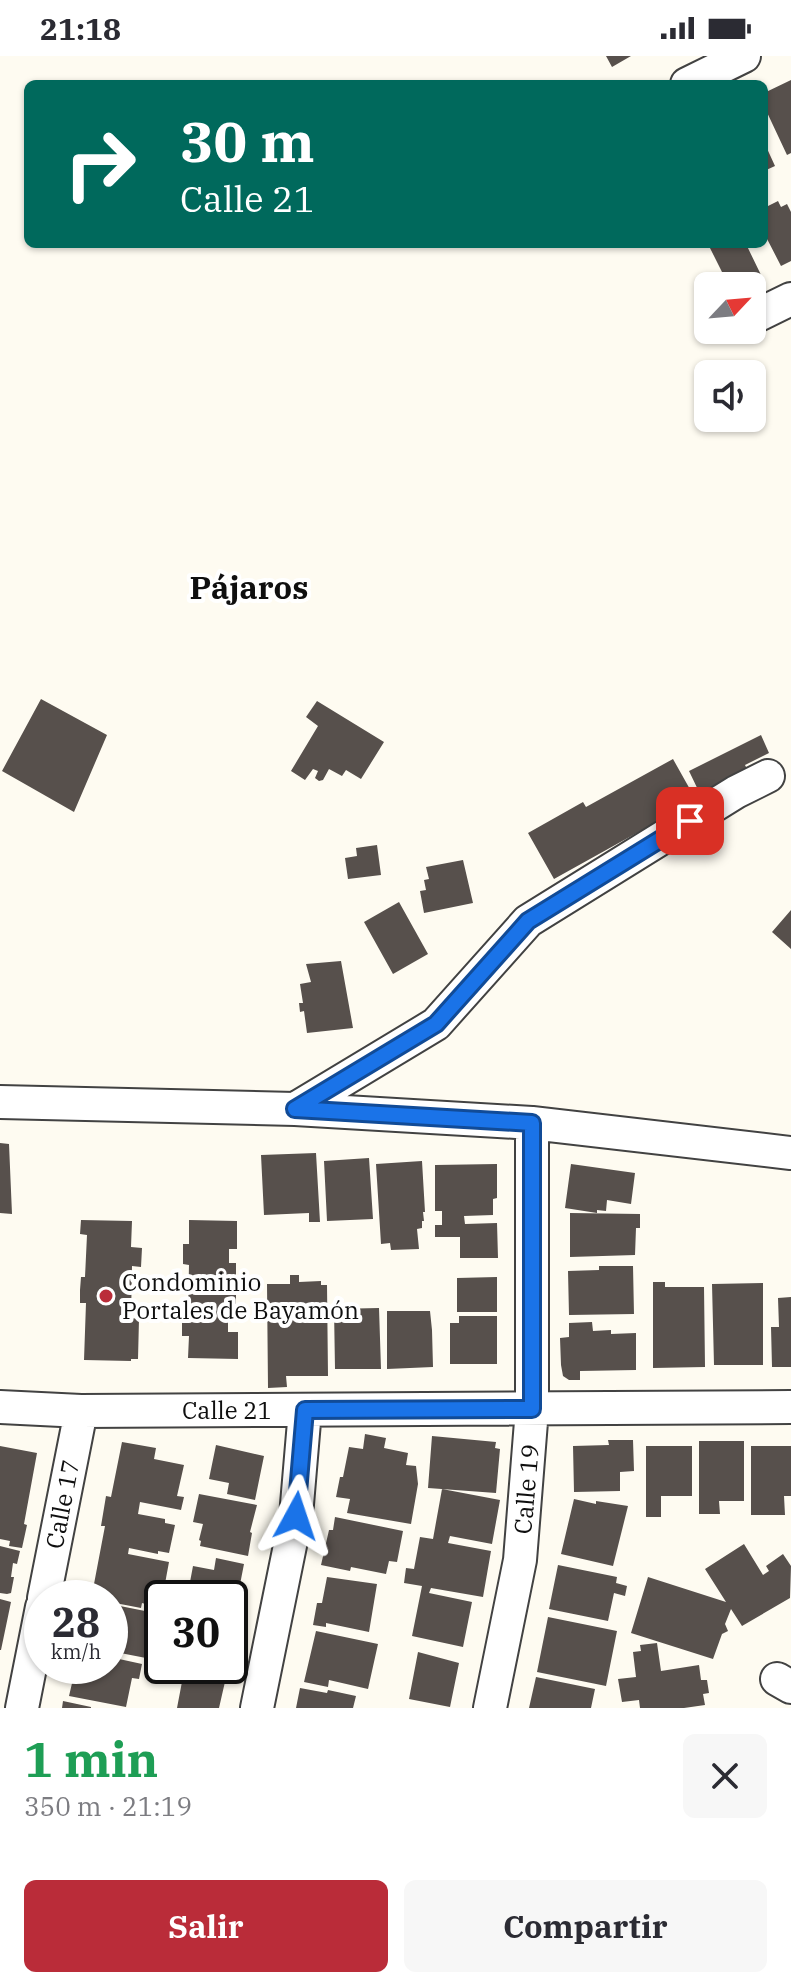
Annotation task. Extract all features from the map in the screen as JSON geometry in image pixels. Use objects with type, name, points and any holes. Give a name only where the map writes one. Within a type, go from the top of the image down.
[{"type":"street","points":[[695,80],[744,56]]},
{"type":"street","points":[[766,311],[791,299]]},
{"type":"street","points":[[295,1109],[436,1024],[528,921],[736,792],[768,776]]},
{"type":"street","points":[[0,1102],[295,1109],[532,1123],[791,1153]]},
{"type":"street","name":"Calle 19","points":[[490,1708],[520,1560],[532,1409],[532,1123]]},
{"type":"street","name":"Calle 21","points":[[0,1407],[81,1411],[791,1407]]},
{"type":"street","points":[[257,1708],[296,1516],[305,1410]]},
{"type":"street","name":"Calle 17","points":[[48,1580],[81,1411]]},
{"type":"street","points":[[22,1708],[27,1684]]},
{"type":"building","points":[[606,56],[631,56],[612,67]]},
{"type":"building","points":[[791,80],[791,153],[787,155],[768,115],[768,91]]},
{"type":"building","points":[[768,151],[775,166],[768,169]]},
{"type":"building","points":[[778,201],[781,207],[787,204],[791,212],[791,261],[781,266],[768,241],[768,206]]},
{"type":"building","points":[[710,248],[748,248],[760,272],[722,272]]},
{"type":"building","points":[[41,699],[107,735],[74,812],[2,771]]},
{"type":"building","points":[[317,701],[384,742],[361,779],[346,770],[342,776],[329,769],[323,780],[319,781],[315,778],[318,771],[313,769],[305,780],[291,771],[318,726],[306,717]]},
{"type":"building","points":[[761,735],[769,753],[745,765],[749,773],[701,796],[689,771]]},
{"type":"building","points":[[673,759],[696,800],[554,879],[528,833],[583,802],[586,807]]},
{"type":"building","points":[[377,845],[381,875],[348,879],[345,858],[357,856],[356,848]]},
{"type":"building","points":[[463,860],[473,903],[424,913],[420,891],[426,890],[424,880],[429,879],[426,867]]},
{"type":"building","points":[[399,902],[428,954],[393,974],[364,922]]},
{"type":"building","points":[[791,910],[791,949],[772,932]]},
{"type":"building","points":[[341,961],[353,1028],[307,1033],[304,1011],[300,1012],[299,1003],[303,1003],[300,984],[311,982],[306,964]]},
{"type":"building","points":[[0,1143],[9,1144],[12,1214],[0,1213]]},
{"type":"building","points":[[316,1153],[320,1222],[309,1222],[309,1213],[264,1215],[261,1155]]},
{"type":"building","points":[[369,1158],[373,1219],[327,1221],[324,1161]]},
{"type":"building","points":[[422,1161],[425,1212],[422,1228],[417,1229],[419,1249],[391,1250],[390,1243],[381,1244],[376,1164]]},
{"type":"building","points":[[497,1164],[497,1198],[493,1199],[493,1215],[464,1216],[465,1224],[497,1223],[498,1258],[460,1258],[460,1237],[435,1237],[435,1225],[442,1225],[442,1211],[435,1211],[435,1165]]},
{"type":"building","points":[[571,1164],[635,1173],[631,1204],[607,1200],[606,1211],[597,1210],[597,1213],[565,1208]]},
{"type":"building","points":[[570,1213],[640,1214],[635,1255],[570,1257]]},
{"type":"building","name":"Condominio Portales de Bayamón","points":[[81,1220],[132,1221],[131,1247],[142,1248],[141,1267],[132,1266],[131,1318],[139,1319],[138,1359],[84,1360],[86,1303],[80,1303],[80,1290],[81,1277],[85,1277],[87,1235],[80,1234]]},
{"type":"building","name":"Condominio Portales de Bayamón","points":[[189,1220],[237,1221],[237,1249],[229,1249],[229,1263],[236,1263],[236,1319],[228,1319],[228,1332],[238,1332],[238,1359],[188,1358],[189,1336],[182,1336],[182,1314],[188,1314],[189,1265],[183,1264],[183,1244],[189,1244]]},
{"type":"building","points":[[599,1266],[633,1266],[634,1314],[569,1315],[568,1271],[599,1270]]},
{"type":"building","points":[[290,1275],[299,1275],[299,1282],[321,1281],[321,1285],[327,1285],[328,1376],[286,1376],[287,1387],[268,1388],[267,1284],[290,1284]]},
{"type":"building","points":[[497,1277],[497,1312],[457,1312],[457,1278]]},
{"type":"building","points":[[653,1282],[665,1282],[665,1287],[704,1287],[705,1367],[653,1368]]},
{"type":"building","points":[[763,1283],[763,1365],[714,1365],[712,1284]]},
{"type":"building","points":[[791,1297],[791,1367],[772,1367],[771,1327],[779,1327],[778,1298]]},
{"type":"building","points":[[379,1308],[381,1369],[335,1369],[334,1309]]},
{"type":"building","points":[[387,1311],[430,1311],[433,1367],[387,1369]]},
{"type":"building","points":[[459,1316],[497,1316],[497,1364],[450,1364],[450,1323],[459,1323]]},
{"type":"building","points":[[592,1322],[593,1331],[636,1333],[636,1370],[580,1371],[580,1380],[569,1380],[563,1376],[560,1338],[569,1337],[569,1323]]},
{"type":"building","points":[[365,1434],[386,1438],[384,1448],[408,1453],[406,1465],[416,1466],[418,1484],[411,1524],[347,1513],[350,1499],[336,1497],[349,1447],[363,1449]]},
{"type":"building","points":[[432,1436],[496,1442],[495,1448],[500,1449],[496,1493],[428,1488]]},
{"type":"building","points":[[608,1440],[633,1440],[634,1471],[620,1472],[620,1491],[574,1492],[573,1446],[609,1445]]},
{"type":"building","points":[[699,1441],[744,1441],[744,1501],[719,1501],[720,1514],[699,1514]]},
{"type":"building","points":[[122,1442],[156,1448],[154,1459],[184,1465],[177,1496],[184,1497],[181,1510],[140,1502],[138,1514],[165,1519],[165,1523],[175,1525],[169,1553],[129,1548],[128,1554],[169,1562],[166,1580],[144,1580],[144,1604],[141,1608],[128,1605],[128,1580],[95,1580],[105,1526],[101,1526],[106,1496],[111,1497]]},
{"type":"building","points":[[216,1445],[264,1456],[255,1500],[227,1494],[229,1483],[209,1479]]},
{"type":"building","points":[[0,1446],[37,1453],[22,1548],[9,1546],[10,1541],[0,1539]]},
{"type":"building","points":[[646,1446],[692,1446],[692,1496],[661,1496],[661,1517],[646,1517]]},
{"type":"building","points":[[751,1446],[791,1446],[791,1496],[784,1496],[785,1515],[751,1515]]},
{"type":"building","points":[[442,1489],[500,1500],[492,1544],[450,1536],[448,1543],[491,1551],[483,1597],[431,1588],[429,1593],[472,1602],[463,1647],[412,1636],[422,1586],[404,1583],[406,1568],[414,1569],[420,1537],[433,1539]]},
{"type":"building","points":[[199,1494],[257,1505],[248,1556],[200,1546],[203,1524],[193,1522]]},
{"type":"building","points":[[574,1499],[628,1506],[613,1566],[561,1554]]},
{"type":"building","points":[[335,1517],[403,1531],[397,1562],[389,1561],[386,1574],[321,1565]]},
{"type":"building","points":[[744,1544],[763,1575],[769,1571],[766,1566],[783,1554],[791,1566],[790,1598],[742,1626],[731,1609],[725,1624],[728,1631],[722,1634],[713,1659],[631,1633],[648,1577],[726,1602],[705,1569]]},
{"type":"building","points":[[0,1546],[20,1551],[17,1564],[13,1563],[11,1593],[7,1594],[0,1593]]},
{"type":"building","points":[[216,1558],[244,1564],[241,1580],[190,1580],[193,1566],[214,1570]]},
{"type":"building","points":[[558,1565],[617,1577],[616,1583],[627,1586],[625,1596],[614,1593],[608,1621],[549,1609]]},
{"type":"building","points":[[327,1577],[377,1584],[369,1632],[326,1623],[326,1627],[313,1625],[317,1603],[322,1603]]},
{"type":"building","points":[[0,1599],[11,1602],[1,1650],[0,1650]]},
{"type":"building","points":[[128,1608],[144,1611],[144,1658],[128,1654]]},
{"type":"building","points":[[548,1617],[617,1631],[606,1686],[537,1672]]},
{"type":"building","points":[[316,1631],[378,1644],[368,1689],[329,1680],[328,1687],[304,1682]]},
{"type":"building","points":[[657,1643],[661,1671],[699,1665],[701,1680],[707,1680],[709,1693],[703,1694],[705,1705],[640,1708],[639,1700],[622,1702],[618,1679],[636,1677],[633,1652],[641,1651],[640,1645]]},
{"type":"building","points":[[418,1652],[459,1663],[450,1707],[409,1699]]},
{"type":"building","points":[[128,1661],[142,1664],[139,1679],[132,1678],[126,1707],[69,1696],[72,1684],[128,1684]]},
{"type":"building","points":[[536,1677],[595,1689],[591,1708],[529,1708]]},
{"type":"building","points":[[182,1684],[224,1684],[219,1708],[177,1708]]},
{"type":"building","points":[[300,1688],[356,1696],[353,1708],[296,1708]]},
{"type":"building","points":[[63,1701],[91,1707],[91,1708],[62,1708]]},
{"type":"place","name":"Condominio Portales de Bayamón","points":[[106,1296]]},
{"type":"district","name":"Pájaros","points":[[249,587]]},
{"type":"route","points":[[296,1516],[305,1410],[532,1409],[532,1123],[295,1109],[436,1024],[528,921],[690,821]]}]
